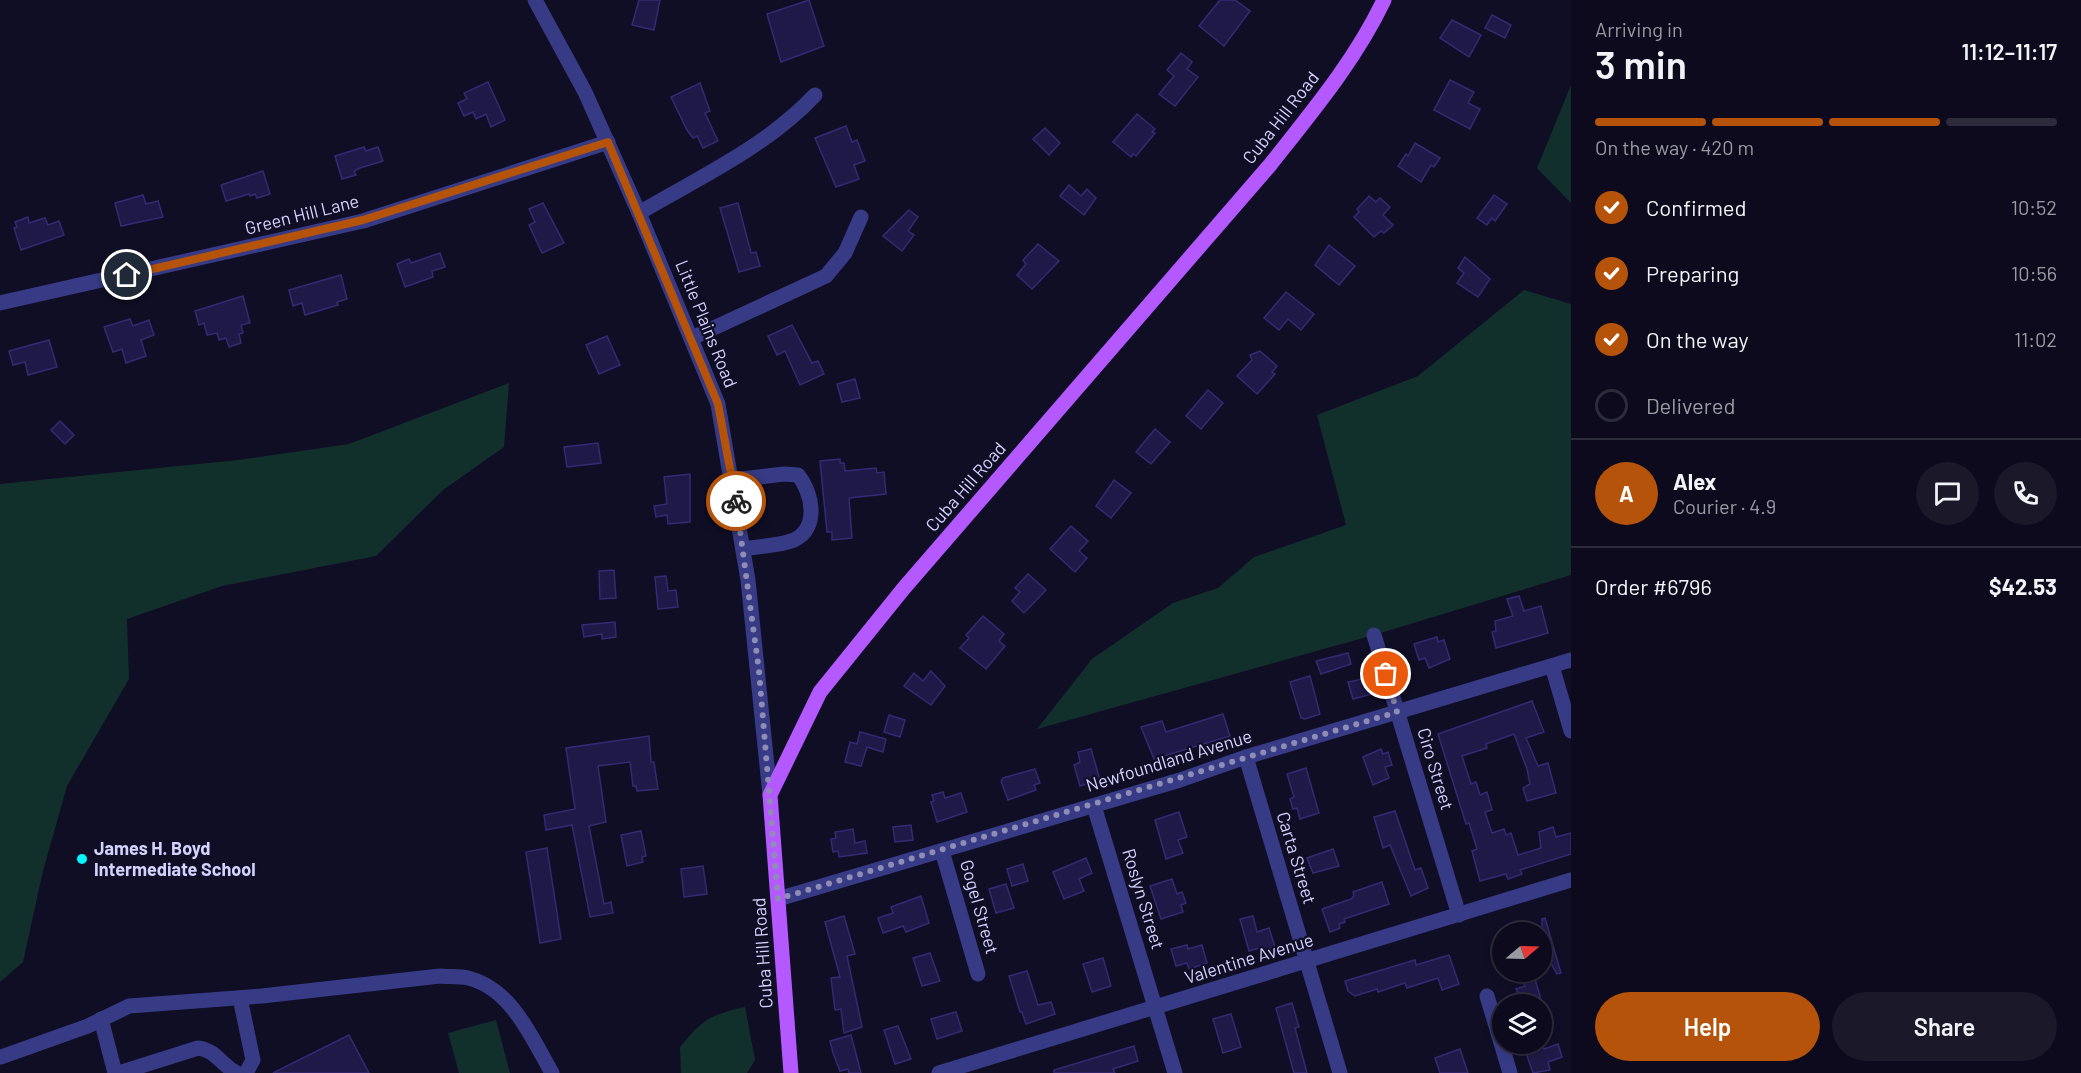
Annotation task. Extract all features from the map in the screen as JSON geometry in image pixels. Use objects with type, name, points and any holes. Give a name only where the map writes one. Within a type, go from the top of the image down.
[{"type":"main road","name":"Cuba Hill Road","points":[[791,1073],[770,795],[820,692],[904,588],[1270,165],[1320,103],[1354,52],[1384,0]]},
{"type":"street","name":"Little Plains Road","points":[[535,0],[564,49],[608,142],[718,404],[733,480],[743,549],[770,795]]},
{"type":"street","points":[[639,213],[750,150],[796,115],[815,95]]},
{"type":"street","name":"Green Hill Lane","points":[[0,303],[363,220],[608,142]]},
{"type":"street","points":[[692,338],[826,276],[845,253],[861,217]]},
{"type":"street","points":[[733,480],[784,474],[798,475],[806,485],[811,498],[811,515],[807,526],[795,539],[743,549]]},
{"type":"street","name":"Ciro Street","points":[[1374,635],[1459,915]]},
{"type":"street","name":"Newfoundland Avenue","points":[[778,899],[1094,806],[1571,660]]},
{"type":"street","points":[[1552,666],[1571,731]]},
{"type":"street","name":"Carta Street","points":[[1246,758],[1340,1073]]},
{"type":"street","name":"Roslyn Street","points":[[1094,806],[1175,1073]]},
{"type":"street","name":"Gogel Street","points":[[942,851],[978,974]]},
{"type":"street","name":"Valentine Avenue","points":[[939,1073],[1571,880]]},
{"type":"street","points":[[1,1057],[88,1026],[129,1006],[240,998],[440,976],[468,978],[488,987],[507,1001],[531,1035],[552,1073]]},
{"type":"street","points":[[1487,996],[1510,1073]]},
{"type":"street","points":[[240,998],[254,1060],[246,1073]]},
{"type":"street","points":[[101,1019],[117,1073],[198,1048],[210,1049],[229,1069],[237,1073]]},
{"type":"green space","points":[[1571,85],[1571,203],[1537,168]]},
{"type":"green space","points":[[1524,290],[1571,304],[1571,575],[1374,635],[1037,729],[1092,659],[1173,603],[1218,588],[1254,557],[1346,525],[1317,415],[1418,376]]},
{"type":"green space","points":[[509,383],[504,447],[443,490],[376,556],[222,586],[127,619],[129,679],[67,786],[43,871],[23,962],[0,982],[0,484],[238,460],[349,444]]},
{"type":"green space","points":[[745,1007],[755,1060],[747,1073],[681,1073],[680,1047],[695,1030],[715,1016]]},
{"type":"green space","points":[[496,1020],[510,1073],[459,1073],[448,1033]]},
{"type":"building","points":[[639,0],[660,0],[654,30],[632,25]]},
{"type":"building","points":[[809,0],[824,46],[781,62],[767,14]]},
{"type":"building","points":[[1220,0],[1235,0],[1250,11],[1224,46],[1199,26]]},
{"type":"building","points":[[1492,15],[1511,25],[1505,38],[1485,28]]},
{"type":"building","points":[[1452,20],[1481,35],[1469,57],[1440,38]]},
{"type":"building","points":[[1181,53],[1192,62],[1187,69],[1198,77],[1175,106],[1159,94],[1174,76],[1167,70]]},
{"type":"building","points":[[1450,80],[1474,92],[1468,103],[1480,109],[1470,129],[1434,110]]},
{"type":"building","points":[[488,82],[505,120],[491,127],[486,114],[476,119],[473,112],[464,116],[458,103],[467,99],[464,93]]},
{"type":"building","points":[[700,83],[710,111],[705,113],[718,141],[703,148],[697,136],[693,138],[687,130],[671,97]]},
{"type":"building","points":[[1137,114],[1155,129],[1152,132],[1155,133],[1136,156],[1133,154],[1131,157],[1113,142]]},
{"type":"building","points":[[846,126],[852,142],[857,140],[865,161],[854,165],[859,179],[836,187],[815,138]]},
{"type":"building","points":[[1045,128],[1060,143],[1049,155],[1033,139]]},
{"type":"building","points":[[1415,143],[1440,158],[1434,167],[1431,165],[1421,182],[1398,166],[1406,154],[1408,156]]},
{"type":"building","points":[[364,147],[366,151],[378,147],[383,161],[360,168],[354,171],[356,175],[342,179],[335,156]]},
{"type":"building","points":[[263,171],[270,194],[257,198],[255,194],[250,196],[249,194],[226,201],[221,185]]},
{"type":"building","points":[[1069,185],[1081,196],[1087,189],[1096,198],[1084,215],[1060,196]]},
{"type":"building","points":[[143,195],[146,204],[158,201],[163,217],[121,226],[115,203]]},
{"type":"building","points":[[1494,195],[1507,204],[1495,221],[1492,218],[1487,225],[1477,218]]},
{"type":"building","points":[[1369,196],[1376,202],[1380,198],[1390,207],[1383,215],[1393,225],[1384,233],[1381,231],[1374,237],[1354,217],[1359,212],[1357,209]]},
{"type":"building","points":[[543,203],[564,243],[542,253],[529,225],[535,222],[529,209]]},
{"type":"building","points":[[738,203],[751,253],[756,252],[760,266],[739,272],[720,208]]},
{"type":"building","points":[[909,210],[918,217],[908,231],[914,235],[902,251],[883,236]]},
{"type":"building","points":[[28,217],[29,223],[45,218],[48,225],[59,221],[64,235],[21,250],[14,228],[17,227],[15,222]]},
{"type":"building","points":[[1038,244],[1059,261],[1032,289],[1017,275],[1026,264],[1023,260]]},
{"type":"building","points":[[1329,245],[1355,266],[1339,285],[1315,265]]},
{"type":"building","points":[[440,253],[445,267],[432,271],[433,277],[405,287],[397,264],[409,259],[411,263]]},
{"type":"building","points":[[1465,257],[1490,279],[1478,297],[1457,283],[1464,273],[1458,268]]},
{"type":"building","points":[[341,275],[347,299],[337,302],[338,305],[305,315],[302,303],[293,306],[289,290]]},
{"type":"building","points":[[1286,292],[1314,314],[1301,330],[1288,319],[1279,330],[1264,318]]},
{"type":"building","points":[[243,296],[250,323],[241,325],[243,333],[239,334],[241,343],[229,347],[226,338],[219,340],[217,333],[207,335],[204,323],[199,325],[195,311]]},
{"type":"building","points":[[130,319],[133,326],[149,320],[154,335],[141,340],[146,356],[126,363],[122,349],[113,352],[104,327]]},
{"type":"building","points":[[792,325],[812,363],[818,361],[824,374],[800,385],[785,351],[777,355],[768,336]]},
{"type":"building","points":[[607,336],[620,365],[599,374],[586,345]]},
{"type":"building","points":[[49,340],[57,367],[28,375],[25,362],[13,365],[9,351]]},
{"type":"building","points":[[1260,351],[1277,366],[1272,372],[1275,374],[1257,394],[1237,376],[1252,360],[1250,355]]},
{"type":"building","points":[[855,379],[860,398],[842,402],[837,384]]},
{"type":"building","points":[[1208,390],[1223,403],[1201,429],[1186,416]]},
{"type":"building","points":[[60,421],[74,435],[65,444],[51,430]]},
{"type":"building","points":[[1155,429],[1170,442],[1151,464],[1136,452]]},
{"type":"building","points":[[598,443],[601,463],[567,467],[564,447]]},
{"type":"building","points":[[840,459],[840,463],[844,463],[845,471],[876,468],[877,473],[884,472],[886,494],[849,498],[852,538],[832,540],[832,532],[827,532],[820,461]]},
{"type":"building","points":[[690,474],[690,522],[668,524],[667,515],[656,517],[654,506],[667,504],[664,477]]},
{"type":"building","points":[[1114,480],[1131,493],[1111,518],[1096,506]]},
{"type":"building","points":[[1071,526],[1088,541],[1079,551],[1087,558],[1075,572],[1050,549]]},
{"type":"building","points":[[614,570],[616,598],[600,599],[599,571]]},
{"type":"building","points":[[1028,574],[1046,590],[1024,613],[1012,601],[1020,592],[1015,588]]},
{"type":"building","points":[[666,576],[668,591],[676,590],[678,607],[658,609],[655,577]]},
{"type":"building","points":[[1519,596],[1524,611],[1541,606],[1548,633],[1496,648],[1492,632],[1496,631],[1495,621],[1513,616],[1507,599]]},
{"type":"building","points":[[983,616],[1004,634],[999,641],[1005,646],[986,669],[960,648],[969,638],[966,635]]},
{"type":"building","points":[[615,622],[616,637],[602,639],[602,634],[584,637],[582,625]]},
{"type":"building","points":[[1437,637],[1438,642],[1444,640],[1450,659],[1429,668],[1425,658],[1419,660],[1414,644]]},
{"type":"building","points":[[1348,653],[1351,664],[1321,674],[1316,661]]},
{"type":"building","points":[[931,671],[945,686],[931,705],[904,686],[914,673],[923,681]]},
{"type":"building","points":[[1310,676],[1320,714],[1305,719],[1301,718],[1290,682]]},
{"type":"building","points":[[1367,678],[1372,694],[1353,699],[1348,682]]},
{"type":"building","points":[[1532,701],[1544,732],[1526,738],[1538,766],[1548,763],[1556,793],[1527,801],[1523,788],[1530,784],[1514,734],[1486,744],[1487,748],[1462,756],[1471,784],[1476,782],[1480,795],[1487,792],[1492,810],[1485,812],[1492,833],[1504,829],[1506,835],[1511,833],[1518,855],[1541,848],[1539,832],[1553,827],[1556,837],[1571,833],[1571,854],[1520,870],[1522,874],[1508,879],[1506,874],[1480,881],[1472,851],[1477,849],[1469,823],[1466,824],[1438,734]]},
{"type":"building","points":[[1223,714],[1230,736],[1154,759],[1141,727],[1162,721],[1166,732]]},
{"type":"building","points":[[889,715],[905,720],[900,737],[884,732]]},
{"type":"building","points":[[860,732],[886,739],[883,752],[867,747],[861,766],[845,762],[850,742],[857,744]]},
{"type":"building","points":[[649,736],[651,762],[654,762],[658,789],[637,791],[636,786],[633,786],[630,762],[598,766],[606,822],[589,826],[604,904],[611,902],[613,913],[590,917],[572,825],[546,830],[544,815],[575,809],[566,748]]},
{"type":"building","points":[[1091,749],[1100,780],[1080,786],[1074,765],[1080,762],[1078,752]]},
{"type":"building","points":[[1381,749],[1383,754],[1388,752],[1392,765],[1385,767],[1389,778],[1373,785],[1363,757]]},
{"type":"building","points":[[1306,768],[1319,813],[1300,819],[1297,808],[1293,809],[1290,799],[1294,797],[1287,774]]},
{"type":"building","points":[[1035,769],[1040,783],[1034,785],[1036,790],[1008,800],[1001,781],[1003,778]]},
{"type":"building","points":[[943,792],[945,798],[961,793],[967,812],[937,822],[931,802],[934,801],[932,795]]},
{"type":"building","points":[[1395,811],[1415,870],[1421,868],[1428,888],[1411,896],[1390,845],[1383,848],[1374,817]]},
{"type":"building","points":[[1179,812],[1187,837],[1178,840],[1183,853],[1166,859],[1155,820]]},
{"type":"building","points":[[911,825],[913,840],[895,842],[893,827]]},
{"type":"building","points":[[853,829],[855,843],[865,841],[867,853],[839,857],[838,851],[833,852],[831,839],[836,838],[835,832]]},
{"type":"building","points":[[641,831],[646,856],[642,857],[643,862],[627,866],[621,835]]},
{"type":"building","points":[[547,848],[561,939],[540,943],[526,852]]},
{"type":"building","points":[[1333,849],[1339,866],[1313,873],[1307,858]]},
{"type":"building","points":[[1086,858],[1092,873],[1079,879],[1084,891],[1064,899],[1053,872]]},
{"type":"building","points":[[1023,864],[1028,881],[1012,886],[1007,869]]},
{"type":"building","points":[[703,866],[707,894],[684,897],[681,869]]},
{"type":"building","points":[[1172,879],[1177,894],[1182,892],[1186,903],[1181,905],[1183,912],[1161,919],[1150,886]]},
{"type":"building","points":[[1382,882],[1389,904],[1344,919],[1345,922],[1339,924],[1340,928],[1330,932],[1322,909],[1351,899],[1354,896],[1353,892]]},
{"type":"building","points":[[1006,884],[1014,908],[996,913],[989,889]]},
{"type":"building","points":[[921,896],[929,923],[906,932],[903,926],[883,933],[878,918],[893,913],[891,907]]},
{"type":"building","points":[[844,916],[855,954],[847,956],[862,1027],[844,1033],[841,1009],[835,1010],[831,978],[840,977],[825,922]]},
{"type":"building","points":[[1253,916],[1257,932],[1269,928],[1275,947],[1264,950],[1263,947],[1249,951],[1240,919]]},
{"type":"building","points":[[1552,942],[1561,973],[1557,974],[1552,965]]},
{"type":"building","points":[[1187,945],[1188,949],[1202,945],[1207,963],[1189,969],[1187,963],[1176,966],[1171,949]]},
{"type":"building","points":[[930,953],[940,981],[922,986],[913,958]]},
{"type":"building","points":[[1449,955],[1459,984],[1442,990],[1438,978],[1407,988],[1405,983],[1378,992],[1377,989],[1355,996],[1348,991],[1345,981],[1415,960],[1416,965]]},
{"type":"building","points":[[1103,958],[1111,986],[1092,992],[1083,964]]},
{"type":"building","points":[[1027,971],[1038,1005],[1051,1002],[1055,1014],[1026,1024],[1009,976]]},
{"type":"building","points":[[1523,982],[1536,982],[1539,994],[1516,994],[1516,989],[1525,986]]},
{"type":"building","points":[[1292,1003],[1299,1027],[1295,1028],[1307,1073],[1294,1073],[1276,1008]]},
{"type":"building","points":[[956,1012],[962,1031],[937,1039],[931,1019]]},
{"type":"building","points":[[1231,1014],[1241,1047],[1223,1053],[1213,1019]]},
{"type":"building","points":[[898,1026],[911,1059],[895,1064],[884,1030]]},
{"type":"building","points":[[349,1035],[369,1073],[273,1073]]},
{"type":"building","points":[[851,1035],[861,1073],[849,1073],[848,1069],[840,1071],[833,1053],[830,1041]]},
{"type":"building","points":[[1558,1044],[1562,1057],[1548,1062],[1550,1070],[1533,1073],[1526,1054],[1552,1054],[1552,1046]]},
{"type":"building","points":[[1134,1046],[1138,1061],[1113,1069],[1115,1073],[1054,1073],[1054,1070]]},
{"type":"building","points":[[1460,1049],[1468,1073],[1440,1073],[1435,1058]]},
{"type":"way so far","points":[[736,501],[759,671],[778,899],[1180,780],[1397,712],[1386,674]]},
{"type":"place","name":"James H. Boyd Intermediate School","points":[[82,859]]},
{"type":"route","points":[[127,275],[363,220],[608,142],[718,404],[736,501]]}]
